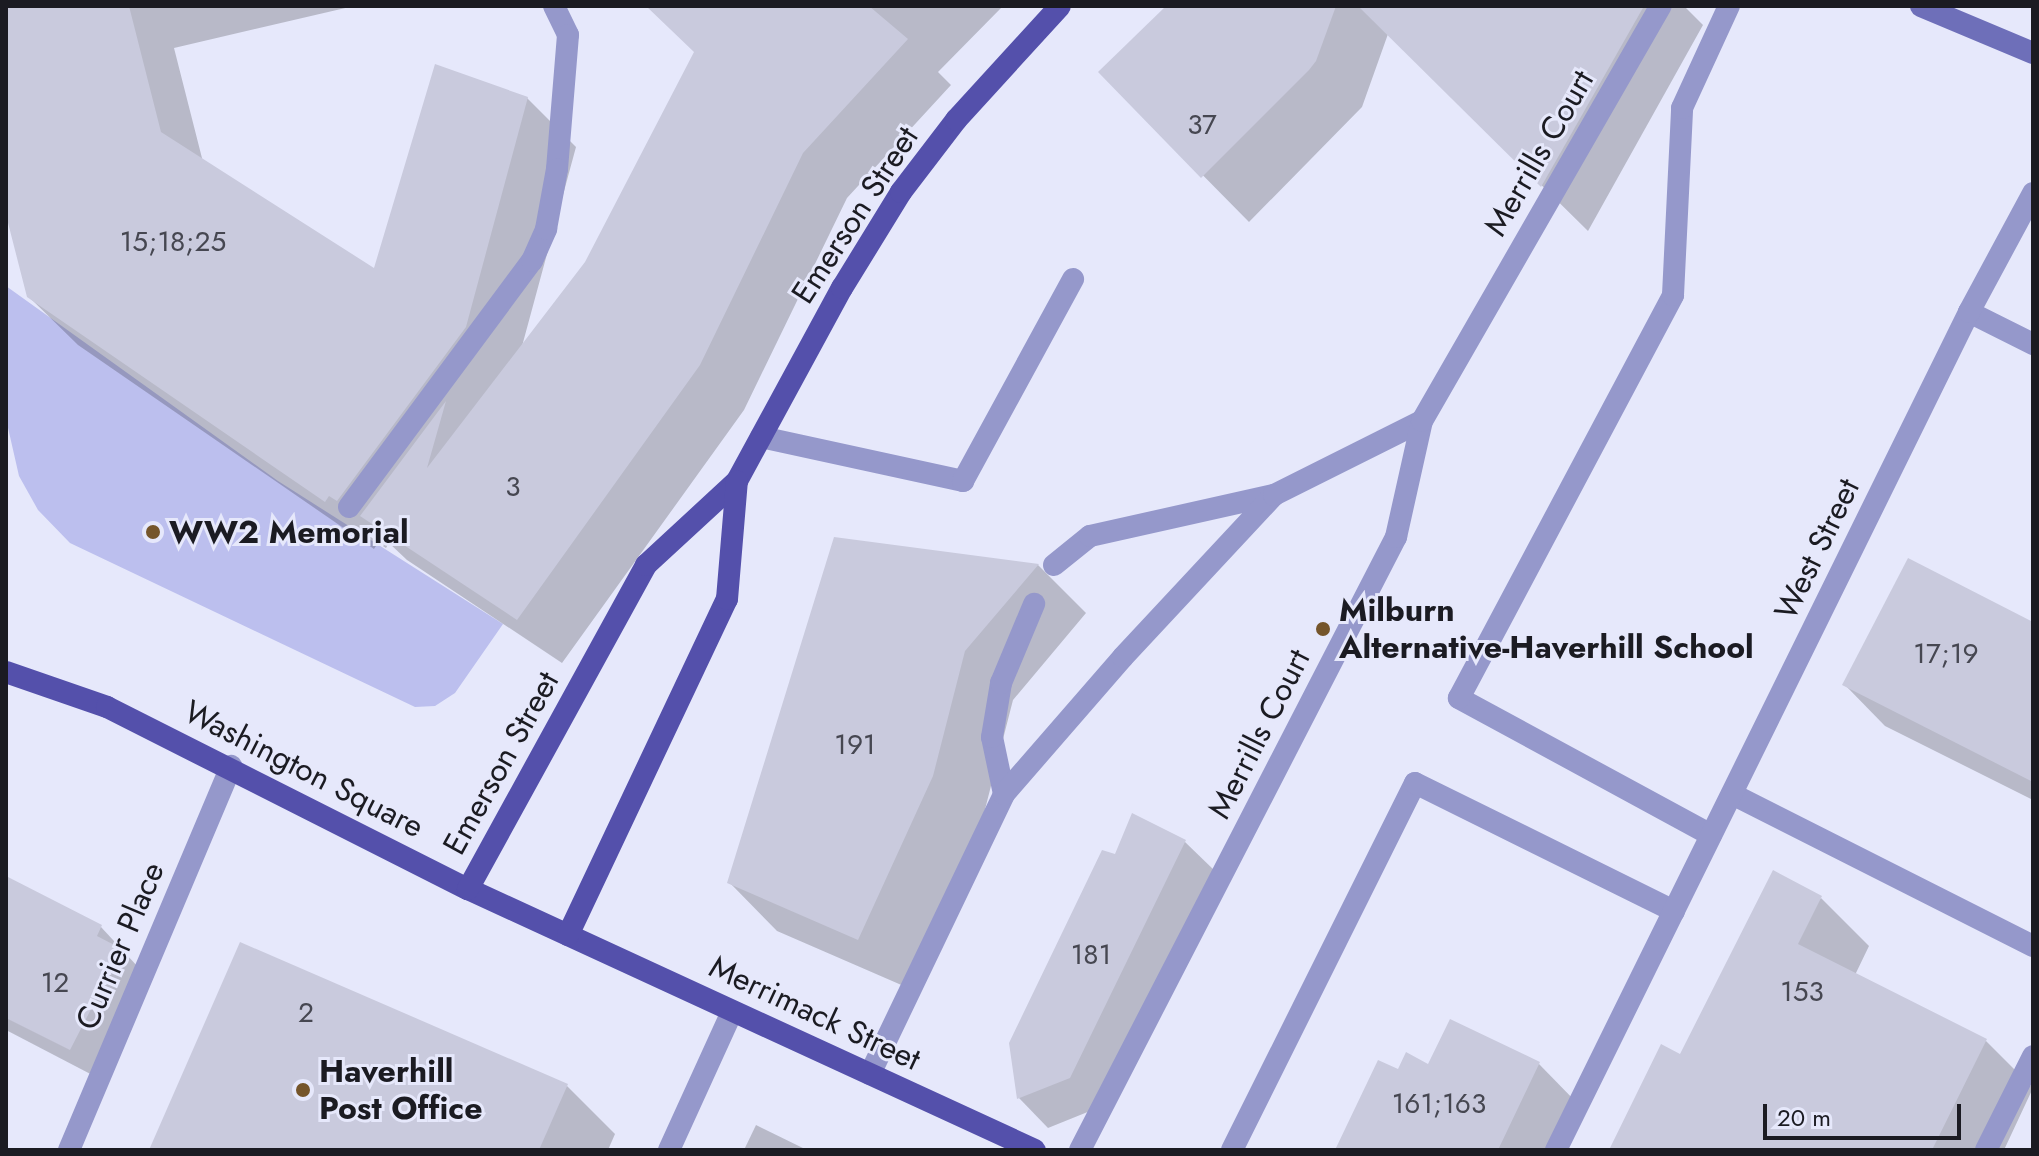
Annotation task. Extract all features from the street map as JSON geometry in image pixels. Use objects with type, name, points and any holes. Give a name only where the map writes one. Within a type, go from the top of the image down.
[{"type":"main road","name":"Emerson Street","points":[[468,889],[646,565],[737,481],[842,288],[901,192],[956,120],[1060,6]]},
{"type":"main road","points":[[1921,6],[2033,53]]},
{"type":"main road","name":"Emerson Street","points":[[568,935],[727,599],[737,481]]},
{"type":"main road","name":"Washington Square","points":[[6,672],[107,707],[231,766],[468,889],[568,935]]},
{"type":"main road","name":"Merrimack Street","points":[[568,935],[1035,1150]]},
{"type":"street","points":[[349,507],[532,261],[546,229],[557,169],[568,35],[554,6]]},
{"type":"street","name":"Merrills Court","points":[[1080,1150],[1396,537],[1422,421],[1661,6]]},
{"type":"street","points":[[1711,835],[1459,698],[1673,295],[1682,108],[1729,6]]},
{"type":"street","name":"West Street","points":[[1556,1150],[1969,312],[2033,193]]},
{"type":"street","points":[[761,437],[963,481],[1073,279]]},
{"type":"street","points":[[1969,312],[2033,344]]},
{"type":"street","points":[[1054,565],[1090,536],[1274,495],[1422,421]]},
{"type":"street","points":[[870,1074],[1004,794],[1123,657],[1274,495]]},
{"type":"street","points":[[1004,794],[992,737],[1001,683],[1034,604]]},
{"type":"street","name":"Currier Place","points":[[69,1150],[231,766]]},
{"type":"street","points":[[1232,1150],[1415,783],[1674,911]]},
{"type":"street","points":[[1732,794],[2033,946]]},
{"type":"street","points":[[669,1150],[732,1012]]},
{"type":"street","points":[[1986,1150],[2033,1056]]},
{"type":"shaded area","points":[[6,286],[278,481],[503,624],[455,693],[435,706],[415,707],[70,543],[38,510],[19,476],[6,419]]},
{"type":"building","points":[[6,6],[129,6],[161,132],[374,268],[435,64],[528,97],[466,327],[337,501],[329,496],[325,502],[27,297],[6,215]]},
{"type":"building","points":[[646,6],[869,6],[908,39],[803,153],[700,365],[517,620],[360,516],[446,401],[427,468],[585,262],[694,52]]},
{"type":"building","points":[[1166,6],[1336,6],[1316,61],[1309,70],[1201,178],[1098,72]]},
{"type":"building","points":[[1358,6],[1644,6],[1541,187]]},
{"type":"building","points":[[834,537],[1039,564],[965,651],[933,776],[858,940],[727,883]]},
{"type":"building","points":[[1908,558],[2033,622],[2033,782],[1842,685]]},
{"type":"building","points":[[1132,813],[1186,840],[1070,1078],[1017,1099],[1009,1043],[1102,850],[1115,854]]},
{"type":"building","points":[[1773,870],[1822,896],[1798,944],[1987,1039],[1932,1150],[1609,1150],[1661,1044],[1680,1054]]},
{"type":"building","points":[[6,876],[102,925],[97,936],[122,949],[70,1050],[6,1018]]},
{"type":"building","points":[[240,942],[568,1084],[539,1150],[149,1150]]},
{"type":"building","points":[[1450,1019],[1540,1062],[1498,1150],[1335,1150],[1378,1060],[1398,1069],[1406,1052],[1428,1064]]},
{"type":"place","name":"WW2 Memorial","points":[[153,532]]},
{"type":"place","name":"Milburn Alternative-Haverhill School","points":[[1323,629]]},
{"type":"place","name":"Haverhill Post Office","points":[[303,1090]]}]
